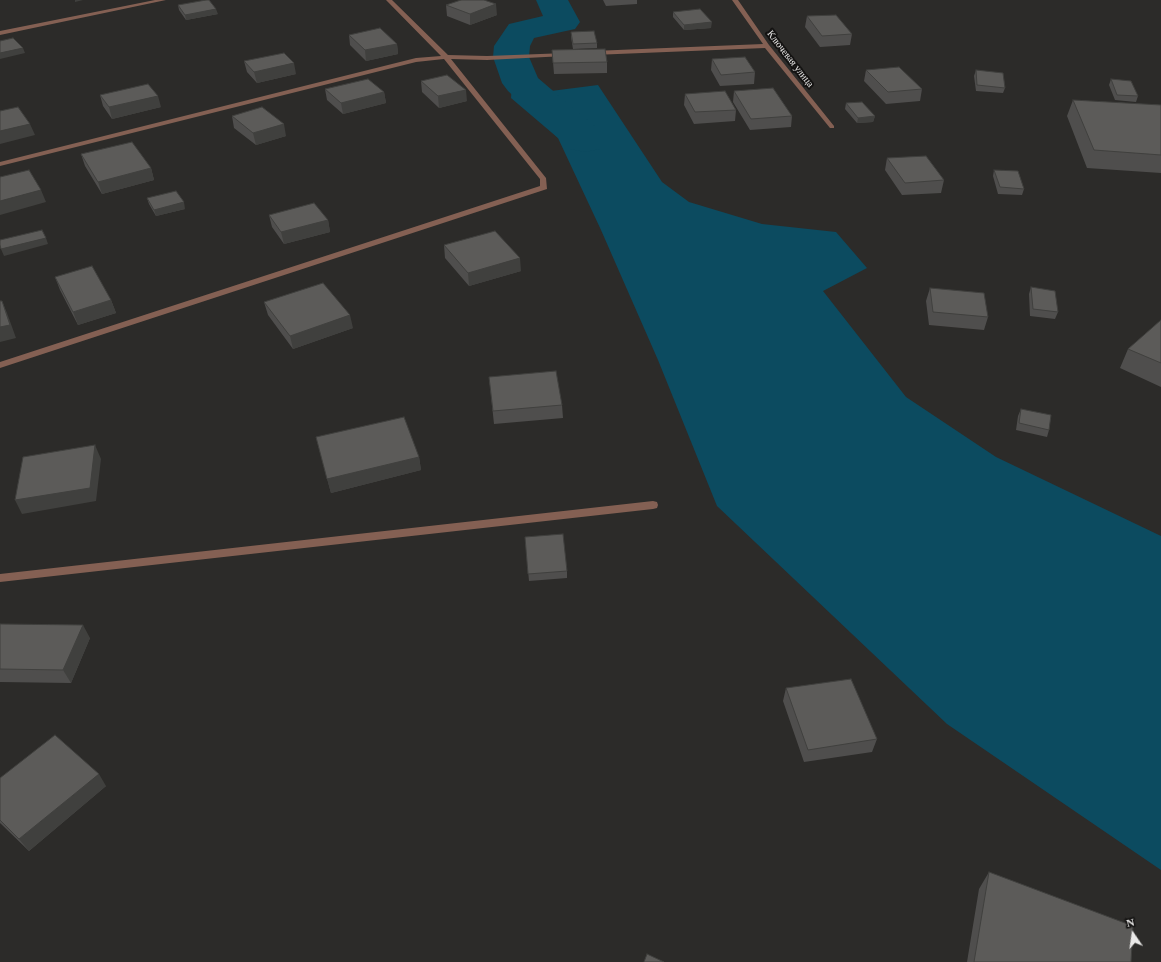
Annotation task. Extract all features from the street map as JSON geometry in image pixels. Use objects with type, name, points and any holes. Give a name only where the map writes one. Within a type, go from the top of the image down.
[{"type":"lane","points":[[0,33],[163,0]]},
{"type":"lane","points":[[0,365],[521,196],[544,187],[544,179],[446,57],[389,0]]},
{"type":"lane","name":"Ключевая улица","points":[[735,0],[767,46],[832,127]]},
{"type":"lane","points":[[587,53],[767,46]]},
{"type":"lane","points":[[0,164],[416,60],[446,57],[487,58],[572,54]]},
{"type":"lane","points":[[0,578],[652,505]]},
{"type":"water","points":[[533,81],[543,92],[598,85],[662,182],[689,202],[762,224],[836,232],[867,268],[823,291],[906,397],[996,457],[1161,536],[1161,870],[947,724],[717,506],[658,360],[601,230],[558,138],[511,98],[512,84]]},
{"type":"building","points":[[209,0],[216,9],[185,15],[178,5]]},
{"type":"building","points":[[461,0],[484,0],[496,4],[470,14],[446,5]]},
{"type":"building","points":[[700,9],[712,22],[684,25],[673,12]]},
{"type":"building","points":[[836,15],[852,34],[822,36],[807,16]]},
{"type":"building","points":[[380,28],[397,44],[365,50],[349,35]]},
{"type":"building","points":[[594,31],[597,43],[573,44],[571,32]]},
{"type":"building","points":[[13,38],[23,48],[0,53],[0,41]]},
{"type":"building","points":[[605,49],[607,62],[553,63],[552,50]]},
{"type":"building","points":[[284,53],[294,63],[254,72],[244,61]]},
{"type":"building","points":[[745,57],[755,72],[721,75],[712,59]]},
{"type":"building","points":[[899,67],[922,89],[888,92],[866,70]]},
{"type":"building","points":[[976,70],[1003,73],[1005,88],[977,85]]},
{"type":"building","points":[[447,75],[466,90],[438,96],[421,81]]},
{"type":"building","points":[[368,79],[384,92],[341,103],[325,89]]},
{"type":"building","points":[[1111,79],[1131,81],[1138,96],[1117,95]]},
{"type":"building","points":[[148,84],[158,96],[109,107],[100,95]]},
{"type":"building","points":[[773,88],[792,116],[751,119],[734,91]]},
{"type":"building","points":[[725,91],[736,110],[695,112],[685,94]]},
{"type":"building","points":[[1073,100],[1161,105],[1161,155],[1094,150]]},
{"type":"building","points":[[862,102],[875,116],[858,118],[846,103]]},
{"type":"building","points":[[18,107],[30,124],[0,131],[0,111]]},
{"type":"building","points":[[262,107],[284,124],[253,133],[232,116]]},
{"type":"building","points":[[132,142],[151,168],[98,182],[81,154]]},
{"type":"building","points":[[926,156],[944,180],[905,183],[887,158]]},
{"type":"building","points":[[29,170],[41,190],[0,201],[0,177]]},
{"type":"building","points":[[994,170],[1018,171],[1024,189],[1000,187]]},
{"type":"building","points":[[176,191],[184,202],[154,210],[147,198]]},
{"type":"building","points":[[314,203],[328,220],[281,232],[269,215]]},
{"type":"building","points":[[42,230],[46,238],[1,249],[0,240]]},
{"type":"building","points":[[495,231],[520,258],[468,273],[444,245]]},
{"type":"building","points":[[92,266],[111,300],[73,312],[55,277]]},
{"type":"building","points":[[323,283],[350,315],[290,336],[264,302]]},
{"type":"building","points":[[1031,287],[1055,291],[1058,312],[1033,309]]},
{"type":"building","points":[[930,288],[984,293],[988,317],[933,312]]},
{"type":"building","points":[[0,301],[2,301],[10,325],[0,327]]},
{"type":"building","points":[[1161,320],[1161,363],[1128,349]]},
{"type":"building","points":[[556,371],[562,405],[493,411],[489,377]]},
{"type":"building","points":[[1021,409],[1051,415],[1049,430],[1019,423]]},
{"type":"building","points":[[404,417],[419,457],[327,479],[316,437]]},
{"type":"building","points":[[95,445],[90,488],[15,500],[23,457]]},
{"type":"building","points":[[563,534],[567,571],[528,574],[525,537]]},
{"type":"building","points":[[0,624],[83,625],[63,670],[0,669]]},
{"type":"building","points":[[851,679],[877,739],[808,750],[786,688]]},
{"type":"building","points":[[55,735],[99,774],[19,839],[0,820],[0,778]]},
{"type":"building","points":[[989,872],[1133,926],[1131,962],[974,962]]},
{"type":"building","points":[[647,954],[664,962],[644,962]]},
{"type":"waterway","points":[[552,0],[563,22],[521,31],[512,46],[511,57],[521,83],[585,140]]}]
